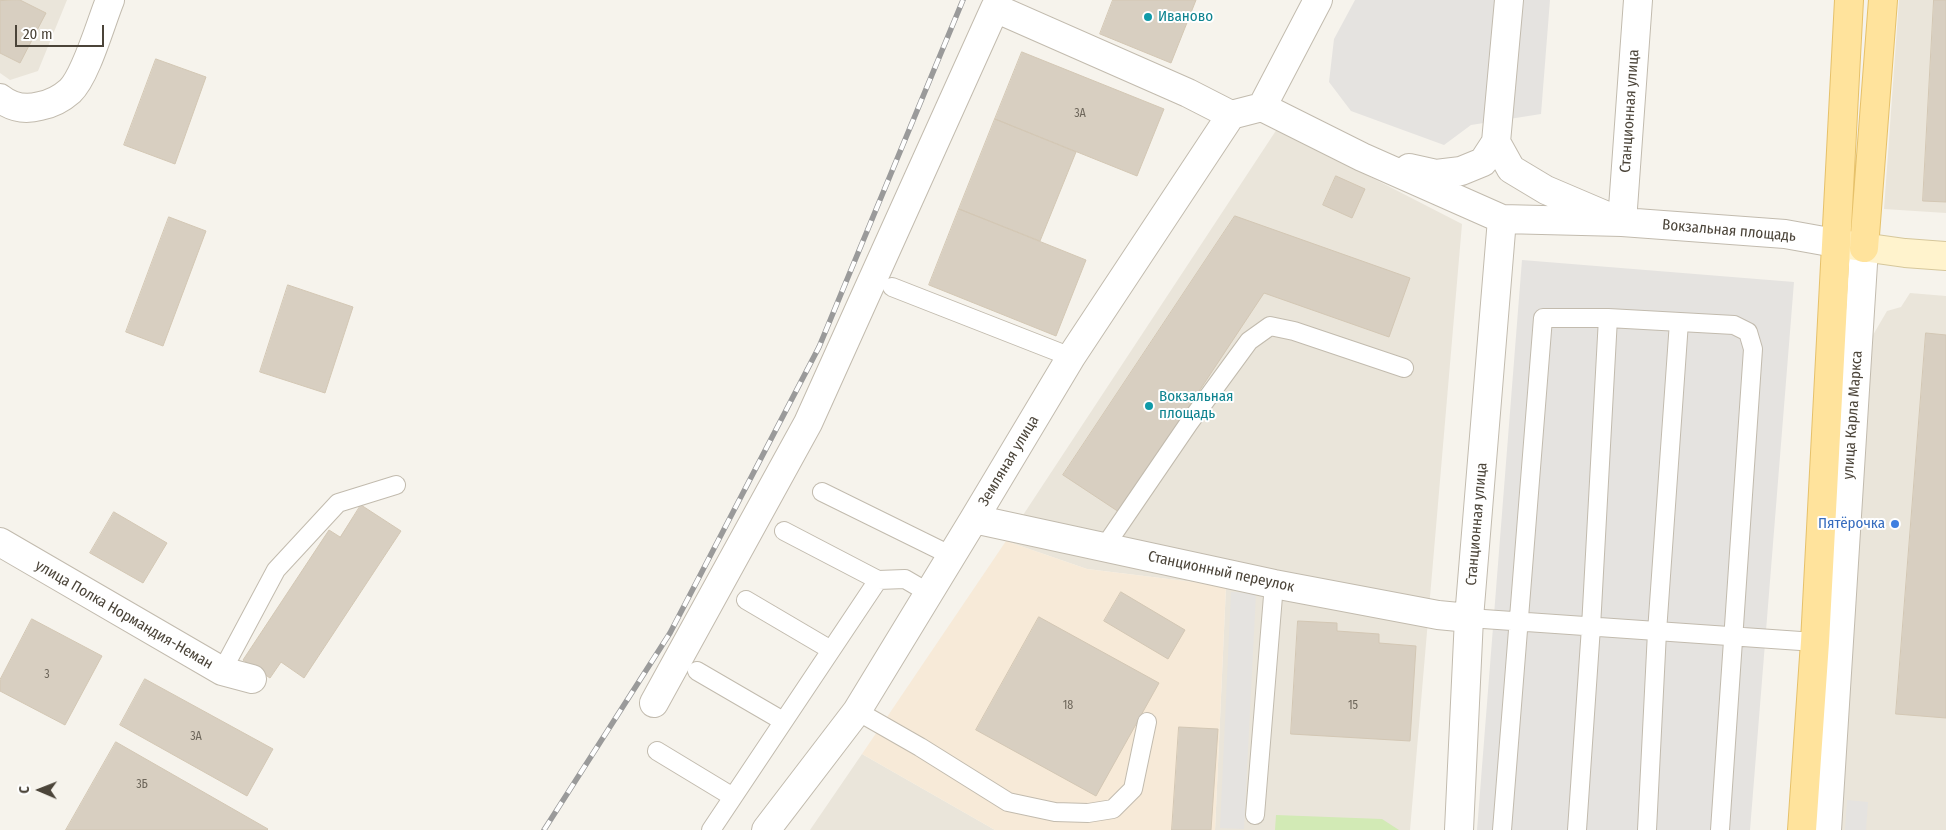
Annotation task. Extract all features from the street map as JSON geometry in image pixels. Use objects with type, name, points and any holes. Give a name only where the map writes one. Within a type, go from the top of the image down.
[{"type":"main road","name":"улица Карла Маркса","points":[[1802,830],[1815,642],[1849,0]]},
{"type":"main road","name":"улица Карла Маркса","points":[[1864,248],[1883,0]]},
{"type":"main road","points":[[1835,243],[1905,253],[1946,256]]},
{"type":"street","points":[[11,103],[35,108],[51,104],[70,91],[80,79],[110,0]]},
{"type":"street","points":[[654,703],[808,423],[995,8],[1188,94],[1232,116],[1262,107],[1318,0]]},
{"type":"street","name":"Вокзальная площадь","points":[[1362,157],[1436,174],[1461,171],[1483,162],[1496,142],[1509,0]]},
{"type":"street","name":"Станционная улица","points":[[1622,222],[1638,0]]},
{"type":"street","name":"Вокзальная площадь","points":[[1262,107],[1362,157],[1502,219],[1622,222],[1785,234],[1835,243]]},
{"type":"street","name":"Земляная улица","points":[[766,830],[856,711],[952,556],[1071,357],[1232,116]]},
{"type":"street","name":"Вокзальная площадь","points":[[1496,142],[1511,169],[1546,190],[1622,222]]},
{"type":"street","name":"Станционная улица","points":[[1458,830],[1469,618],[1502,219]]},
{"type":"street","name":"улица Карла Маркса","points":[[1827,830],[1864,248]]},
{"type":"street","name":"Станционный переулок","points":[[974,519],[1274,584],[1438,615],[1469,618]]},
{"type":"street","name":"улица Полка Нормандия-Неман","points":[[0,542],[222,671],[252,679]]},
{"type":"lane","points":[[892,287],[1071,357]]},
{"type":"lane","points":[[1502,830],[1543,318],[1608,318],[1734,325],[1748,332],[1753,349],[1720,830]]},
{"type":"lane","points":[[1577,830],[1591,627],[1608,318]]},
{"type":"lane","points":[[1647,830],[1657,632],[1679,322]]},
{"type":"lane","points":[[1105,546],[1189,423],[1249,341],[1270,326],[1294,331],[1404,368]]},
{"type":"lane","points":[[222,671],[276,570],[338,503],[396,485]]},
{"type":"lane","points":[[822,492],[952,556]]},
{"type":"lane","points":[[784,531],[878,580],[905,579],[929,593]]},
{"type":"lane","points":[[711,830],[878,580]]},
{"type":"lane","points":[[1255,815],[1274,584]]},
{"type":"lane","points":[[746,600],[831,650]]},
{"type":"lane","points":[[1469,618],[1732,638],[1815,642]]},
{"type":"lane","points":[[697,672],[783,722]]},
{"type":"lane","points":[[856,711],[920,747],[1008,802],[1055,812],[1088,813],[1113,809],[1133,789],[1147,722]]},
{"type":"lane","points":[[657,751],[733,796]]},
{"type":"shaded area","points":[[0,0],[67,0],[38,71],[10,80],[0,73]]},
{"type":"shaded area","points":[[1355,0],[1550,0],[1541,114],[1471,125],[1444,145],[1351,111],[1329,82],[1334,39]]},
{"type":"shaded area","points":[[1899,0],[1946,0],[1946,213],[1884,209]]},
{"type":"shaded area","points":[[1277,129],[1462,224],[1410,830],[1215,830],[1226,586],[1087,569],[1006,541]]},
{"type":"shaded area","points":[[1522,260],[1794,282],[1750,830],[1477,830]]},
{"type":"shaded area","points":[[1910,293],[1946,296],[1946,830],[1839,830],[1873,335],[1887,311],[1901,307]]},
{"type":"shaded area","points":[[1006,541],[1087,569],[1226,586],[1215,830],[995,830],[862,754]]},
{"type":"shaded area","points":[[1231,592],[1256,593],[1244,829],[1220,828]]},
{"type":"shaded area","points":[[862,754],[995,830],[810,830]]},
{"type":"shaded area","points":[[1847,800],[1868,802],[1866,830],[1845,830]]},
{"type":"green space","points":[[1276,815],[1382,819],[1399,830],[1275,830]]},
{"type":"building","points":[[20,0],[46,13],[20,63],[0,53],[0,1]]},
{"type":"building","name":"Иваново","points":[[1113,0],[1196,0],[1171,63],[1100,34]]},
{"type":"building","points":[[1934,0],[1946,0],[1946,202],[1923,201]]},
{"type":"building","points":[[1022,52],[1164,109],[1137,176],[995,119]]},
{"type":"building","points":[[156,59],[206,77],[175,164],[124,145]]},
{"type":"building","points":[[995,119],[1076,152],[1040,241],[959,209]]},
{"type":"building","points":[[1336,176],[1365,189],[1352,218],[1323,205]]},
{"type":"building","points":[[959,209],[1086,260],[1056,336],[929,285]]},
{"type":"building","name":"Вокзальная площадь","points":[[1235,216],[1410,278],[1389,337],[1264,293],[1119,512],[1063,475]]},
{"type":"building","points":[[169,217],[206,231],[163,346],[126,332]]},
{"type":"building","points":[[288,285],[353,307],[325,393],[260,372]]},
{"type":"building","points":[[1926,333],[1946,335],[1946,718],[1896,714]]},
{"type":"building","points":[[361,505],[401,531],[304,678],[281,662],[270,678],[243,660],[329,530],[340,537]]},
{"type":"building","points":[[114,512],[167,543],[143,583],[90,553]]},
{"type":"building","points":[[1121,592],[1185,630],[1168,659],[1104,621]]},
{"type":"building","points":[[1039,617],[1159,683],[1096,796],[976,730]]},
{"type":"building","points":[[32,619],[102,656],[65,725],[0,691],[0,680]]},
{"type":"building","points":[[1298,621],[1337,623],[1337,631],[1379,634],[1379,643],[1416,646],[1410,741],[1291,734]]},
{"type":"building","points":[[145,679],[273,749],[247,796],[120,725]]},
{"type":"building","points":[[1179,727],[1218,729],[1211,830],[1172,830]]},
{"type":"building","points":[[116,742],[268,829],[66,830]]},
{"type":"railway","points":[[544,830],[670,633],[819,347],[963,0]]},
{"type":"place","name":"Иваново","points":[[1148,17]]},
{"type":"place","name":"Вокзальная площадь","points":[[1149,406]]},
{"type":"place","name":"Пятёрочка","points":[[1895,524]]}]
